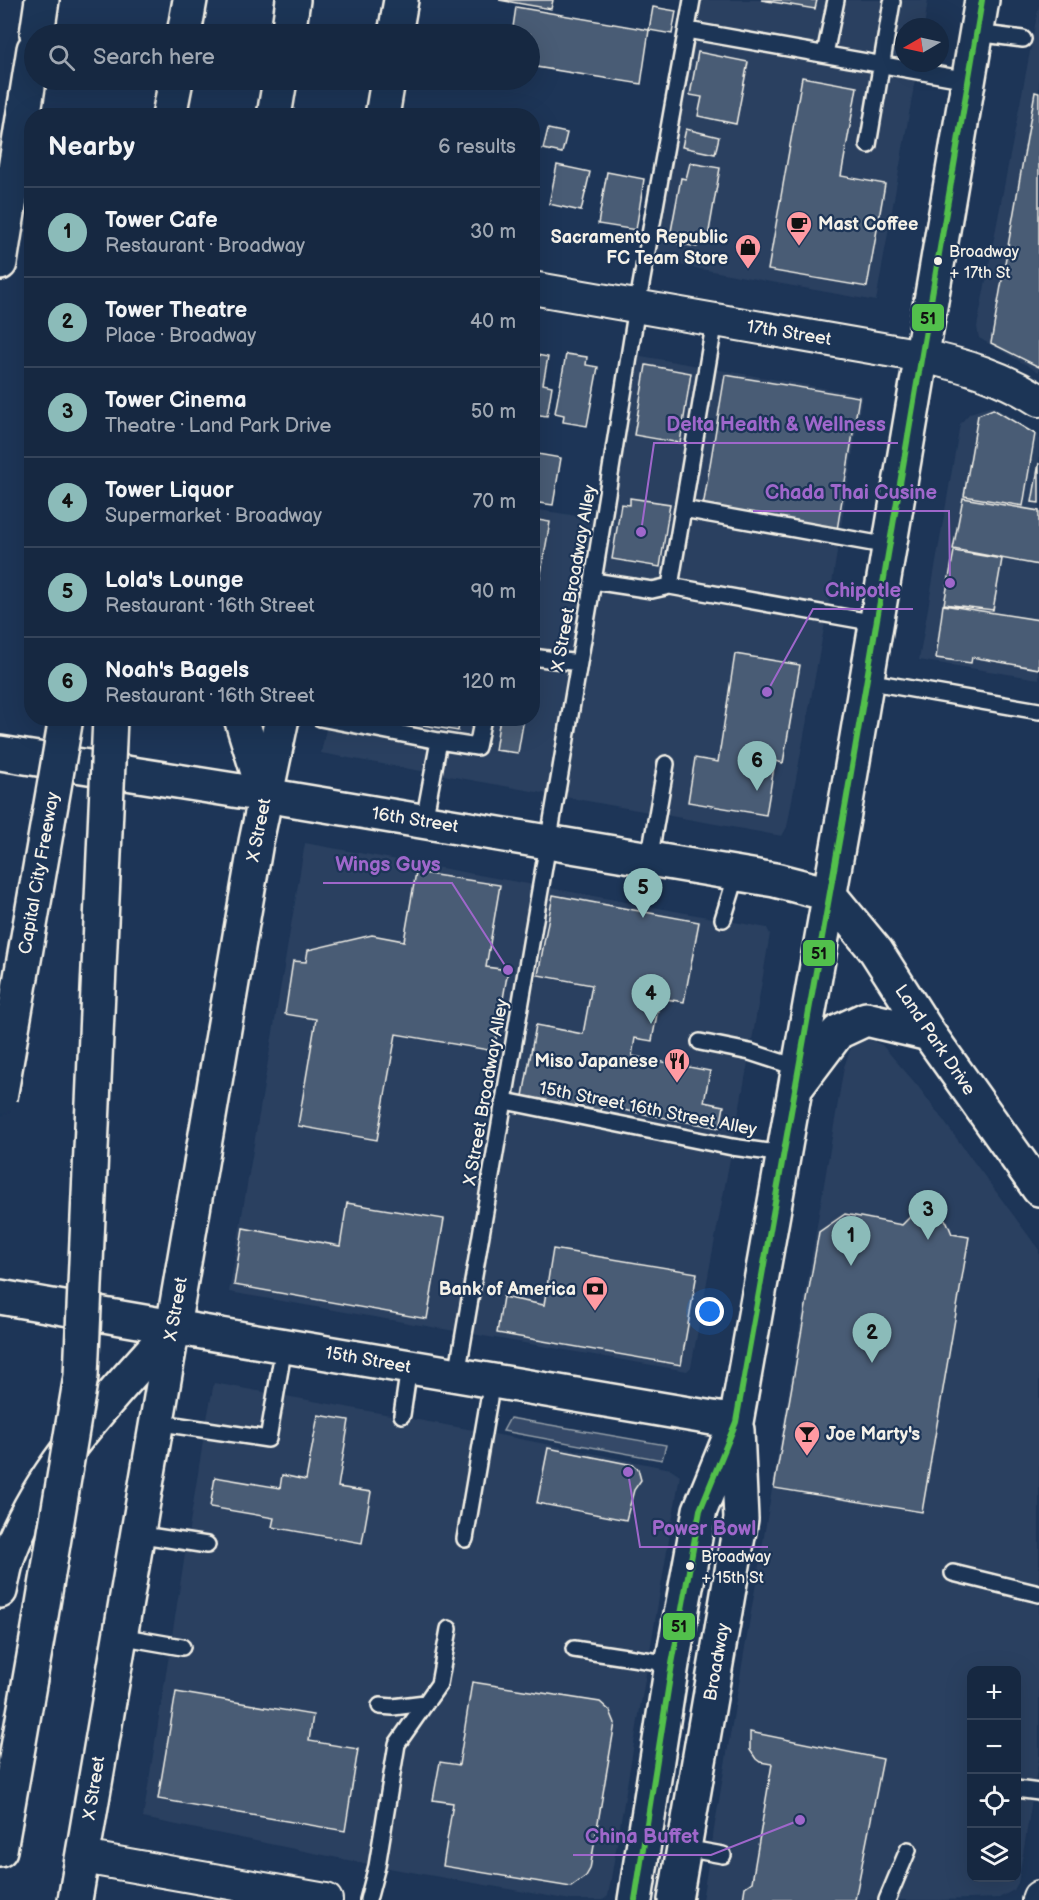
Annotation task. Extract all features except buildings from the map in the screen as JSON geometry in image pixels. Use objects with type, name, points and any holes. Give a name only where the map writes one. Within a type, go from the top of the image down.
[{"type":"main road","points":[[38,24],[42,0]]},
{"type":"main road","points":[[186,24],[190,0]]},
{"type":"main road","points":[[289,24],[293,0]]},
{"type":"main road","points":[[397,24],[401,0]]},
{"type":"main road","name":"Broadway","points":[[635,1900],[672,1664],[700,1510],[736,1422],[830,894],[982,0]]},
{"type":"main road","points":[[25,108],[27,90]]},
{"type":"main road","points":[[171,108],[174,90]]},
{"type":"main road","points":[[275,108],[278,90]]},
{"type":"main road","points":[[383,108],[386,90]]},
{"type":"main road","points":[[0,263],[24,112]]},
{"type":"main road","name":"Capital City Freeway","points":[[0,1098],[65,726]]},
{"type":"main road","points":[[2,1838],[81,1376],[110,726]]},
{"type":"main road","points":[[243,726],[265,795]]},
{"type":"main road","name":"X Street","points":[[75,1900],[155,1422],[265,795],[280,726]]},
{"type":"main road","name":"16th Street","points":[[0,753],[549,841],[775,880],[830,894]]},
{"type":"main road","name":"Land Park Drive","points":[[830,894],[876,951],[929,1034],[1039,1189]]},
{"type":"main road","points":[[797,1078],[838,1032],[866,1018],[929,1034]]},
{"type":"main road","name":"15th Street","points":[[0,1297],[736,1422]]},
{"type":"main road","points":[[0,1591],[9,1552],[39,1490],[64,1454],[173,1327]]},
{"type":"main road","name":"Broadway","points":[[675,1900],[741,1519],[736,1422]]},
{"type":"street","name":"17th Street","points":[[540,289],[922,356],[975,369],[1039,400]]},
{"type":"street","points":[[83,1857],[326,1900]]},
{"type":"lane","name":"X Street Broadway Alley","points":[[457,1375],[692,0]]},
{"type":"lane","points":[[825,54],[836,0]]},
{"type":"lane","points":[[868,144],[892,2]]},
{"type":"lane","points":[[687,30],[968,80]]},
{"type":"lane","points":[[976,33],[1023,39]]},
{"type":"lane","points":[[670,586],[715,320]]},
{"type":"lane","points":[[683,509],[889,546]]},
{"type":"lane","points":[[593,581],[652,590],[670,586],[876,623]]},
{"type":"lane","points":[[540,658],[579,663]]},
{"type":"lane","points":[[866,681],[1039,711]]},
{"type":"lane","points":[[372,726],[477,747],[481,726]]},
{"type":"lane","points":[[424,821],[439,741]]},
{"type":"lane","points":[[650,860],[666,764]]},
{"type":"lane","points":[[723,919],[737,874]]},
{"type":"lane","points":[[700,1042],[750,1052],[797,1078]]},
{"type":"lane","name":"15th Street 16th Street Alley","points":[[505,1101],[732,1147],[784,1154]]},
{"type":"lane","points":[[155,1422],[268,1439],[284,1346]]},
{"type":"lane","points":[[402,1415],[409,1367]]},
{"type":"lane","points":[[465,1539],[492,1381]]},
{"type":"lane","points":[[136,1534],[207,1545]]},
{"type":"lane","points":[[953,1573],[1039,1594]]},
{"type":"lane","points":[[368,1900],[377,1866],[397,1744],[439,1684],[449,1629]]},
{"type":"lane","points":[[119,1636],[182,1647]]},
{"type":"lane","points":[[574,1649],[672,1664]]},
{"type":"lane","points":[[380,1706],[393,1707],[425,1703]]},
{"type":"lane","points":[[1021,1790],[1039,1792]]},
{"type":"lane","points":[[684,1848],[723,1855]]},
{"type":"lane","points":[[887,1900],[908,1850]]},
{"type":"shaded area","points":[[692,0],[928,0],[925,18],[895,18],[895,72],[916,72],[876,301],[646,259]]},
{"type":"shaded area","points":[[1039,5],[1039,372],[979,338],[977,327]]},
{"type":"shaded area","points":[[630,354],[862,395],[830,596],[787,827],[782,836],[321,753],[327,726],[540,726],[540,510],[603,520]]},
{"type":"shaded area","points":[[994,407],[1039,435],[1039,679],[919,660],[960,424],[970,413]]},
{"type":"shaded area","points":[[305,843],[767,928],[770,934],[750,1052],[691,1367],[687,1371],[229,1292]]},
{"type":"shaded area","points":[[870,1040],[882,1045],[917,1085],[1039,1250],[1039,1758],[1021,1865],[1021,1666],[967,1666],[967,1882],[1018,1883],[1014,1890],[999,1898],[702,1900],[844,1067],[854,1045],[860,1041]]},
{"type":"shaded area","points":[[214,1383],[484,1432],[671,1469],[680,1475],[608,1896],[603,1900],[571,1900],[377,1866],[143,1818]]},
{"type":"shaded area","points":[[510,1418],[666,1445],[662,1460],[503,1431]]},
{"type":"transit line","name":"51","points":[[635,1900],[672,1664],[700,1510],[736,1422],[846,802],[982,0]]},
{"type":"place","name":"Mast Coffee","points":[[799,247]]},
{"type":"place","name":"Broadway + 17th St","points":[[938,261]]},
{"type":"place","name":"Sacramento Republic FC Team Store","points":[[748,270]]},
{"type":"place","name":"Delta Health & Wellness","points":[[641,532]]},
{"type":"place","name":"Chada Thai Cusine","points":[[950,583]]},
{"type":"place","name":"Chipotle","points":[[767,692]]},
{"type":"place","name":"Noah's Bagels","points":[[757,791]]},
{"type":"place","name":"Lola's Lounge","points":[[643,918]]},
{"type":"place","name":"Wings Guys","points":[[508,970]]},
{"type":"place","name":"Tower Liquor","points":[[651,1024]]},
{"type":"place","name":"Miso Japanese","points":[[677,1084]]},
{"type":"place","name":"Tower Cinema","points":[[928,1240]]},
{"type":"place","name":"Tower Cafe","points":[[851,1266]]},
{"type":"place","name":"Bank of America","points":[[595,1312]]},
{"type":"place","name":"Tower Theatre","points":[[872,1363]]},
{"type":"place","name":"Joe Marty's","points":[[807,1457]]},
{"type":"place","name":"Power Bowl","points":[[628,1472]]},
{"type":"place","name":"Broadway + 15th St","points":[[690,1566]]},
{"type":"place","name":"China Buffet","points":[[800,1820]]}]
